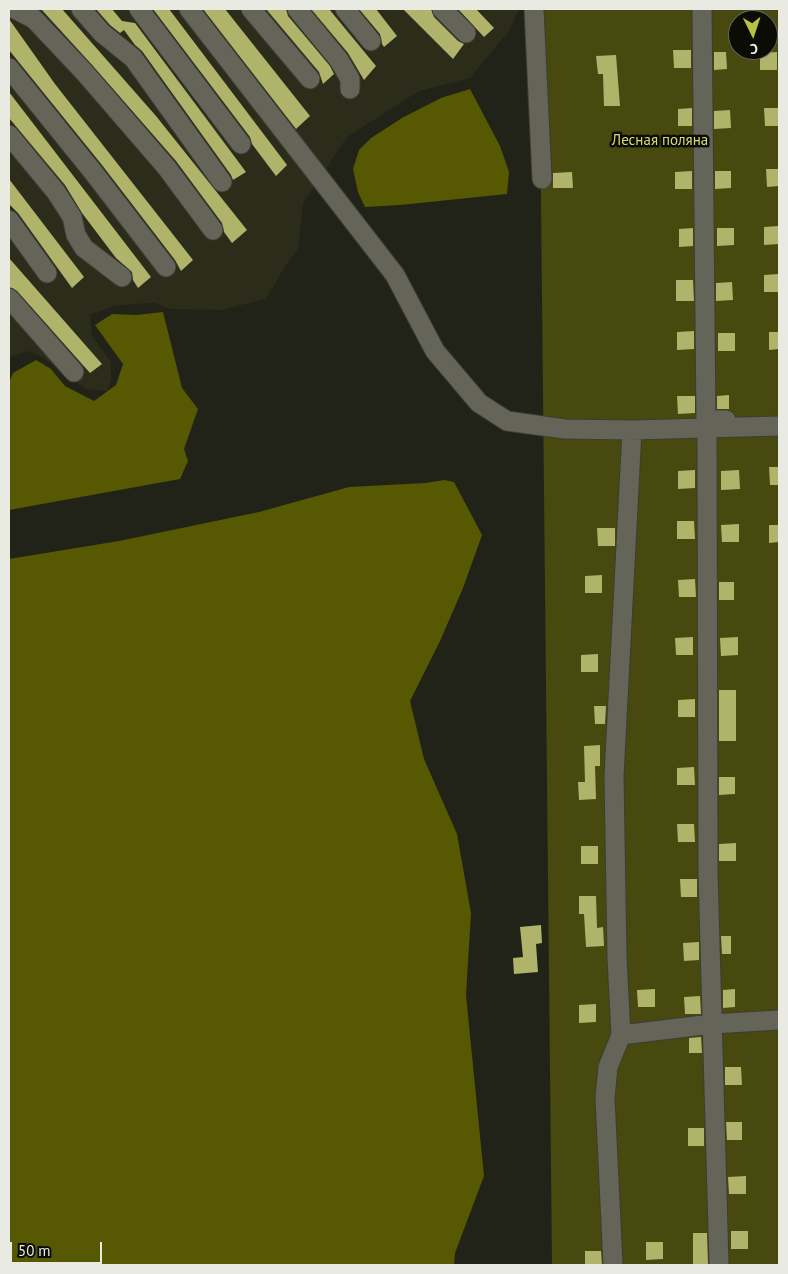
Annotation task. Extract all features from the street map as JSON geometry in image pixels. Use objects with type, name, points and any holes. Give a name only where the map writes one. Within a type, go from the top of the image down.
[{"type":"street","points":[[16,9],[34,19],[85,73],[167,168],[213,230]]},
{"type":"street","points":[[81,9],[102,33],[133,58],[222,182]]},
{"type":"street","points":[[139,9],[240,144]]},
{"type":"street","points":[[189,9],[395,275],[434,351],[479,403],[507,421],[565,430],[779,426]]},
{"type":"street","points":[[251,9],[310,79]]},
{"type":"street","points":[[297,9],[338,60],[350,79],[350,89]]},
{"type":"street","points":[[345,9],[371,41]]},
{"type":"street","points":[[442,9],[466,33]]},
{"type":"street","points":[[534,9],[542,179]]},
{"type":"street","points":[[702,9],[706,420],[779,419]]},
{"type":"street","points":[[9,68],[93,172],[166,267]]},
{"type":"street","points":[[9,135],[56,192],[72,217],[76,235],[84,248],[122,277]]},
{"type":"street","points":[[9,220],[48,273]]},
{"type":"street","points":[[10,302],[74,372]]},
{"type":"street","points":[[707,428],[708,873],[719,1265]]},
{"type":"street","points":[[613,1265],[605,1098],[608,1067],[621,1035],[617,958],[614,776],[632,430]]},
{"type":"street","points":[[621,1035],[712,1024],[779,1020]]},
{"type":"shaded area","points":[[9,9],[519,9],[509,31],[470,78],[419,91],[347,137],[303,203],[298,249],[287,263],[266,299],[221,310],[171,309],[154,303],[134,304],[113,306],[90,315],[92,336],[111,362],[111,378],[108,391],[86,389],[41,356],[27,351],[11,357],[9,360]]},
{"type":"shaded area","points":[[470,89],[500,146],[509,172],[507,194],[365,207],[358,192],[353,169],[359,150],[371,138],[402,118],[441,98]]},
{"type":"shaded area","points":[[163,312],[182,388],[198,409],[184,449],[188,461],[180,479],[9,510],[9,383],[13,373],[36,360],[51,369],[65,386],[94,401],[116,385],[123,364],[95,325],[112,314],[136,315]]},
{"type":"shaded area","points":[[444,480],[454,482],[482,535],[463,588],[440,641],[410,701],[424,759],[457,834],[471,913],[466,995],[484,1176],[455,1253],[454,1265],[9,1265],[9,559],[119,541],[259,512],[349,487],[426,483]]},
{"type":"green space","name":"Лесная поляна","points":[[539,9],[779,9],[779,1265],[552,1265]]},
{"type":"building","points":[[41,9],[62,9],[156,116],[247,230],[232,243],[224,232],[222,223],[176,161]]},
{"type":"building","points":[[96,9],[112,9],[122,21],[135,23],[246,172],[233,180],[142,51],[124,30],[120,33]]},
{"type":"building","points":[[153,9],[169,9],[287,165],[276,176],[252,144],[250,137]]},
{"type":"building","points":[[203,9],[225,9],[310,116],[296,129]]},
{"type":"building","points":[[266,9],[286,9],[288,16],[330,66],[334,74],[323,84],[319,72]]},
{"type":"building","points":[[311,9],[329,9],[376,66],[364,80],[348,53]]},
{"type":"building","points":[[359,9],[376,9],[397,36],[384,47],[380,34]]},
{"type":"building","points":[[403,9],[431,9],[434,17],[458,41],[464,44],[453,59]]},
{"type":"building","points":[[458,9],[476,9],[494,28],[484,37]]},
{"type":"building","points":[[9,19],[55,84],[193,260],[181,271],[175,260],[102,165],[9,50]]},
{"type":"building","points":[[673,50],[691,50],[691,68],[674,68]]},
{"type":"building","points":[[714,52],[726,52],[727,69],[714,70]]},
{"type":"building","points":[[616,55],[620,106],[604,106],[603,74],[598,74],[596,56]]},
{"type":"building","points":[[760,60],[777,60],[777,70],[760,70]]},
{"type":"building","points":[[9,92],[151,277],[138,288],[133,280],[132,272],[116,258],[82,213],[65,185],[9,118]]},
{"type":"building","points":[[692,108],[692,126],[678,126],[678,109]]},
{"type":"building","points":[[764,108],[779,108],[779,126],[765,126]]},
{"type":"building","points":[[730,110],[731,128],[714,129],[714,111]]},
{"type":"building","points":[[766,169],[779,169],[779,186],[767,187]]},
{"type":"building","points":[[692,171],[692,189],[675,189],[675,172]]},
{"type":"building","points":[[715,171],[731,171],[731,188],[715,189]]},
{"type":"building","points":[[572,172],[573,188],[553,188],[553,173]]},
{"type":"building","points":[[9,179],[84,277],[72,288],[18,213],[9,204]]},
{"type":"building","points":[[779,226],[779,244],[764,245],[764,227]]},
{"type":"building","points":[[693,228],[693,246],[679,247],[679,229]]},
{"type":"building","points":[[717,228],[734,228],[734,245],[717,246]]},
{"type":"building","points":[[9,258],[102,364],[90,373],[17,291],[9,287]]},
{"type":"building","points":[[779,274],[779,292],[764,292],[764,275]]},
{"type":"building","points":[[676,280],[693,280],[694,301],[676,301]]},
{"type":"building","points":[[732,282],[733,300],[716,301],[716,283]]},
{"type":"building","points":[[694,331],[694,349],[677,350],[677,332]]},
{"type":"building","points":[[769,332],[779,332],[779,349],[769,350]]},
{"type":"building","points":[[718,333],[735,333],[735,351],[718,351]]},
{"type":"building","points":[[729,395],[729,409],[717,409],[717,396]]},
{"type":"building","points":[[677,396],[695,396],[695,413],[678,414]]},
{"type":"building","points":[[769,467],[779,467],[779,485],[770,485]]},
{"type":"building","points":[[695,470],[695,488],[678,489],[678,471]]},
{"type":"building","points":[[739,470],[740,489],[721,490],[721,471]]},
{"type":"building","points":[[677,521],[694,521],[695,539],[677,539]]},
{"type":"building","points":[[739,524],[739,542],[722,542],[721,525]]},
{"type":"building","points":[[769,525],[779,525],[779,542],[769,543]]},
{"type":"building","points":[[597,528],[615,528],[615,546],[598,546]]},
{"type":"building","points":[[602,575],[602,593],[585,593],[585,576]]},
{"type":"building","points":[[695,579],[696,597],[679,597],[678,580]]},
{"type":"building","points":[[719,582],[734,582],[734,600],[719,600]]},
{"type":"building","points":[[693,637],[693,655],[676,655],[675,638]]},
{"type":"building","points":[[738,637],[738,655],[721,656],[720,638]]},
{"type":"building","points":[[598,654],[598,672],[581,672],[581,655]]},
{"type":"building","points":[[719,690],[736,690],[736,741],[719,741]]},
{"type":"building","points":[[695,699],[695,717],[678,717],[678,700]]},
{"type":"building","points":[[594,706],[606,706],[605,724],[595,724]]},
{"type":"building","points":[[600,745],[600,766],[595,766],[596,799],[579,800],[578,782],[585,782],[584,746]]},
{"type":"building","points":[[694,767],[695,785],[677,785],[677,768]]},
{"type":"building","points":[[719,777],[735,777],[735,794],[719,795]]},
{"type":"building","points":[[677,824],[694,824],[695,842],[678,842]]},
{"type":"building","points":[[736,843],[736,861],[719,861],[719,844]]},
{"type":"building","points":[[581,846],[598,846],[598,864],[581,864]]},
{"type":"building","points":[[680,879],[697,879],[697,897],[681,897]]},
{"type":"building","points":[[579,896],[596,896],[597,928],[603,927],[604,946],[586,947],[584,914],[579,914]]},
{"type":"building","points":[[541,925],[542,943],[536,944],[538,972],[514,974],[513,958],[523,957],[520,927]]},
{"type":"building","points":[[721,936],[731,936],[731,954],[722,954]]},
{"type":"building","points":[[699,942],[699,960],[684,961],[683,943]]},
{"type":"building","points":[[655,989],[655,1007],[638,1007],[637,990]]},
{"type":"building","points":[[735,989],[735,1007],[723,1008],[723,990]]},
{"type":"building","points":[[700,996],[701,1014],[685,1014],[684,997]]},
{"type":"building","points":[[596,1004],[596,1022],[579,1023],[579,1005]]},
{"type":"building","points":[[701,1037],[702,1053],[689,1053],[689,1038]]},
{"type":"building","points":[[725,1067],[741,1067],[742,1085],[725,1085]]},
{"type":"building","points":[[726,1122],[742,1122],[742,1140],[727,1140]]},
{"type":"building","points":[[688,1128],[704,1128],[704,1146],[688,1146]]},
{"type":"building","points":[[746,1176],[746,1194],[729,1194],[728,1177]]},
{"type":"building","points":[[731,1231],[748,1231],[748,1249],[731,1249]]},
{"type":"building","points":[[693,1233],[707,1233],[708,1265],[693,1265]]},
{"type":"building","points":[[646,1242],[663,1242],[663,1259],[646,1260]]},
{"type":"building","points":[[585,1251],[601,1251],[602,1265],[585,1265]]}]
